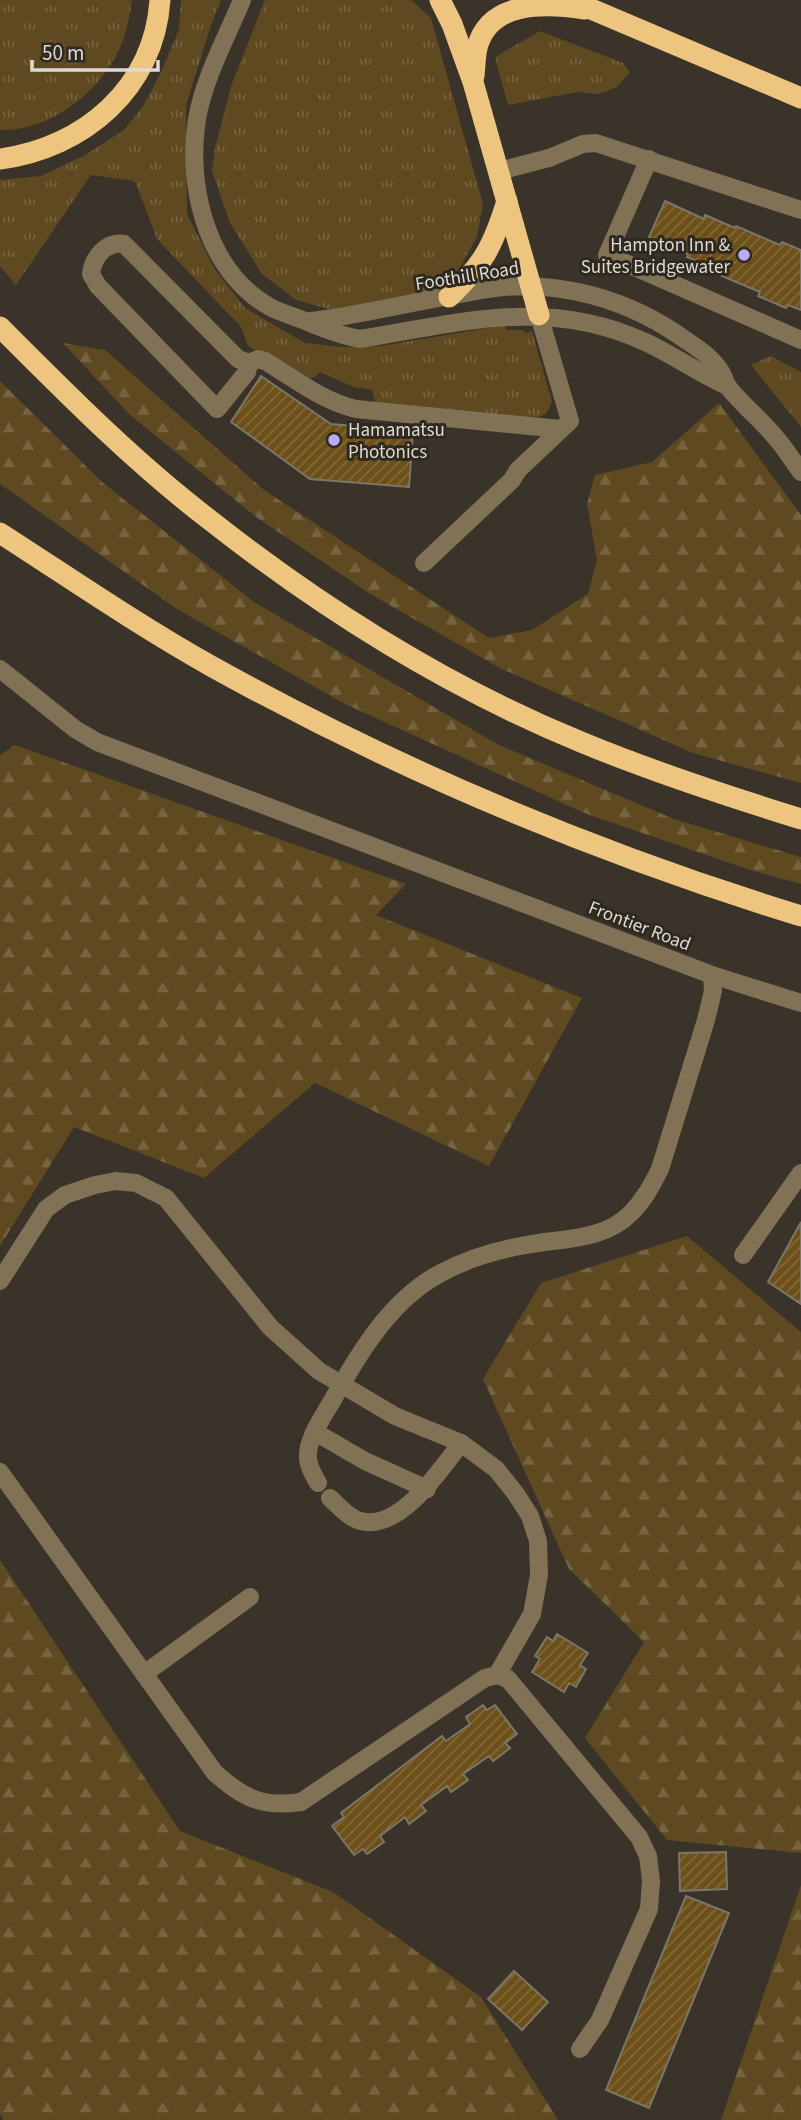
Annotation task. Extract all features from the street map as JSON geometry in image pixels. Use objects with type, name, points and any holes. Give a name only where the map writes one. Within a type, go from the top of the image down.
[{"type":"highway","points":[[0,159],[57,145],[101,117],[124,91],[144,60],[156,24],[160,0]]},
{"type":"highway","points":[[440,0],[452,24],[473,82],[539,315]]},
{"type":"highway","points":[[570,0],[801,98]]},
{"type":"highway","points":[[473,82],[477,47],[482,34],[502,14],[531,4],[556,4],[596,10]]},
{"type":"highway","points":[[449,297],[483,261],[498,230],[507,201]]},
{"type":"highway","points":[[0,327],[99,425],[204,516],[274,569],[347,617],[451,679],[580,742],[725,796],[801,819]]},
{"type":"highway","points":[[0,533],[210,665],[361,743],[483,800],[566,834],[716,890],[801,916]]},
{"type":"street","name":"Foothill Road","points":[[242,0],[209,74],[199,108],[194,158],[196,187],[203,217],[214,244],[229,268],[249,291],[270,307],[339,336],[360,339],[496,318],[539,315],[569,318],[620,332],[642,340],[727,386],[776,438],[801,472]]},
{"type":"street","points":[[499,171],[549,158],[583,144],[596,143],[801,210]]},
{"type":"street","points":[[649,159],[607,254],[801,340]]},
{"type":"street","points":[[249,363],[247,372],[217,409],[98,286],[92,274],[96,258],[109,246],[124,244],[238,359],[249,363],[258,359],[265,361],[325,398],[356,409],[560,429]]},
{"type":"street","name":"Foothill Road","points":[[308,322],[358,316],[489,288],[530,285],[573,291],[614,302],[643,314],[695,347],[719,368],[727,386]]},
{"type":"street","points":[[424,563],[570,421],[539,315]]},
{"type":"street","name":"Frontier Road","points":[[0,669],[75,729],[97,741],[712,975],[801,1003]]},
{"type":"street","points":[[318,1483],[307,1457],[315,1432],[376,1332],[408,1294],[441,1272],[483,1255],[603,1231],[630,1215],[649,1192],[660,1169],[706,1020],[713,991],[712,975]]},
{"type":"street","points":[[743,1255],[800,1178]]},
{"type":"street","points":[[0,1282],[46,1209],[65,1195],[116,1181],[136,1183],[166,1198],[270,1327],[318,1371],[396,1416],[461,1444],[496,1469],[516,1494],[530,1516],[538,1541],[539,1575],[532,1614],[497,1675]]},
{"type":"street","points":[[315,1432],[365,1461],[427,1489]]},
{"type":"street","points":[[330,1498],[348,1515],[365,1522],[382,1520],[427,1489],[461,1444]]},
{"type":"street","points":[[0,1472],[215,1773],[230,1787],[249,1798],[281,1805],[301,1802],[485,1678],[497,1675],[508,1679],[639,1837],[648,1856],[651,1881],[649,1909],[600,2020],[580,2049]]},
{"type":"street","points":[[144,1674],[250,1598]]},
{"type":"green space","points":[[0,0],[132,0],[122,43],[102,77],[89,91],[56,115],[38,123],[0,130]]},
{"type":"green space","points":[[181,0],[221,0],[186,105],[187,214],[214,268],[245,308],[305,343],[342,347],[381,346],[505,325],[506,330],[522,330],[526,333],[532,331],[552,402],[546,414],[536,418],[376,404],[372,390],[354,387],[320,372],[315,377],[306,379],[248,346],[241,327],[157,239],[135,181],[91,175],[16,285],[0,266],[0,180],[41,176],[85,155],[124,130],[144,105],[161,72],[179,30]]},
{"type":"green space","points":[[265,0],[411,0],[431,18],[483,204],[477,237],[459,269],[435,292],[336,311],[296,300],[262,274],[230,223],[212,171],[215,148],[231,86]]},
{"type":"green space","points":[[540,31],[623,63],[630,72],[617,87],[599,94],[577,92],[508,105],[495,57]]},
{"type":"green space","points":[[63,343],[105,350],[264,490],[489,638],[532,630],[588,594],[597,560],[587,504],[595,475],[652,462],[719,403],[801,515],[801,783],[693,753],[500,668],[372,595],[256,517],[130,415]]},
{"type":"green space","points":[[771,356],[801,372],[801,427],[751,365]]},
{"type":"green space","points":[[0,381],[102,482],[254,602],[499,745],[674,819],[801,857],[801,884],[750,870],[584,813],[343,703],[177,609],[0,484]]},
{"type":"green space","points":[[15,745],[406,884],[376,915],[582,998],[489,1166],[315,1083],[204,1178],[74,1127],[0,1246],[0,755]]},
{"type":"green space","points":[[687,1236],[801,1332],[801,1853],[667,1840],[585,1738],[644,1642],[569,1569],[483,1379],[541,1283]]},
{"type":"green space","points":[[0,1560],[180,1831],[333,1892],[481,1997],[558,2120],[3,2120],[0,2114]]},
{"type":"green space","points":[[801,1885],[801,2120],[721,2120]]},
{"type":"building","name":"Hampton Inn & Suites Bridgewater","points":[[665,201],[704,219],[705,215],[780,245],[782,242],[801,250],[801,310],[788,305],[786,308],[758,296],[760,292],[715,273],[717,270],[687,257],[688,254],[649,237]]},
{"type":"building","name":"Hamamatsu Photonics","points":[[261,376],[331,424],[413,431],[409,487],[310,479],[231,422]]},
{"type":"building","points":[[801,1222],[801,1304],[768,1282]]},
{"type":"building","points":[[557,1634],[588,1653],[580,1665],[586,1669],[576,1687],[569,1683],[564,1692],[532,1672],[540,1659],[535,1656],[547,1637],[553,1641]]},
{"type":"building","points":[[483,1705],[487,1710],[495,1705],[517,1734],[505,1743],[510,1748],[493,1761],[489,1756],[463,1774],[468,1780],[451,1792],[447,1786],[421,1805],[426,1811],[409,1824],[405,1817],[380,1836],[384,1842],[367,1854],[363,1849],[354,1855],[332,1826],[344,1817],[341,1813],[442,1736],[446,1741],[470,1724],[466,1717]]},
{"type":"building","points":[[726,1852],[727,1889],[680,1891],[679,1853]]},
{"type":"building","points":[[686,1896],[729,1913],[649,2108],[606,2090]]},
{"type":"building","points":[[514,1971],[548,2002],[522,2030],[488,1999]]},
{"type":"place","name":"Hampton Inn & Suites Bridgewater","points":[[744,255]]},
{"type":"place","name":"Hamamatsu Photonics","points":[[334,440]]}]
